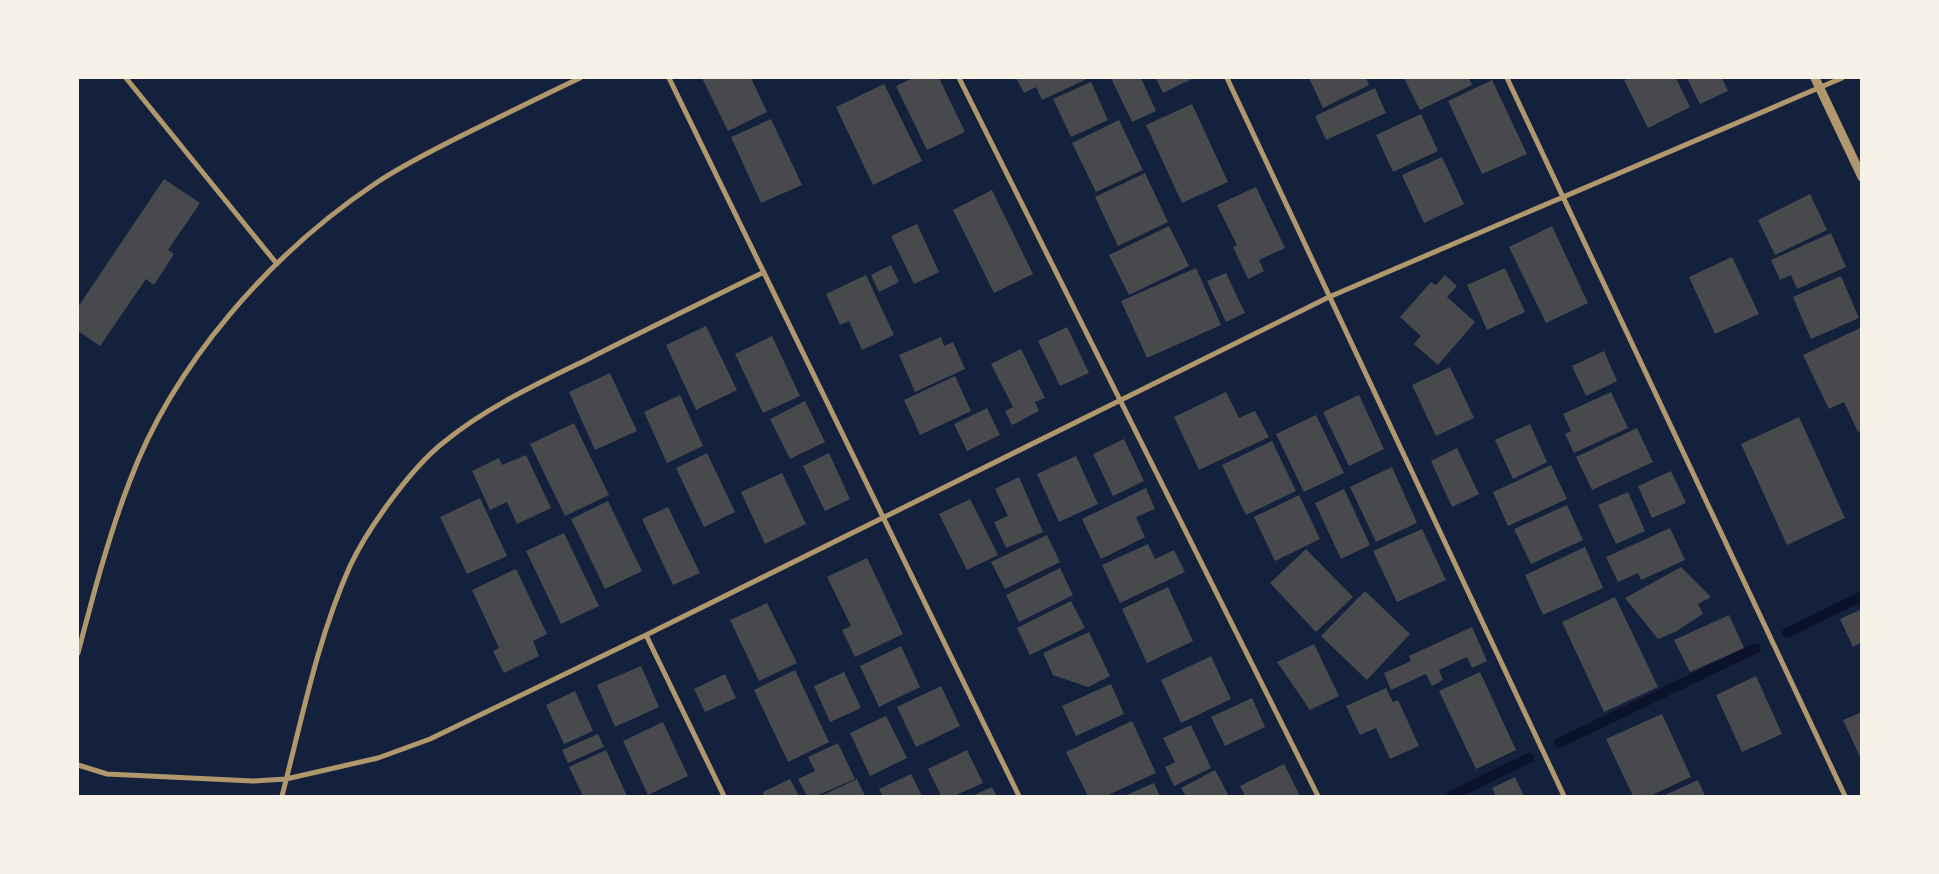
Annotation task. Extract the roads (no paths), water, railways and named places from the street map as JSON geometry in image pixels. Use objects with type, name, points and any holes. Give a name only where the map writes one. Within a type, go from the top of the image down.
[{"type":"street","points":[[126,78],[277,264]]},
{"type":"street","points":[[78,652],[106,548],[129,481],[155,424],[187,370],[220,325],[277,264],[326,220],[376,183],[423,155],[580,78]]},
{"type":"street","points":[[669,78],[1019,796]]},
{"type":"street","points":[[959,78],[1318,796]]},
{"type":"street","points":[[1227,78],[1564,796]]},
{"type":"street","points":[[1507,78],[1844,796]]},
{"type":"street","points":[[1815,78],[1862,177]]},
{"type":"street","points":[[78,765],[107,774],[253,781],[286,779],[378,758],[430,739],[646,635],[1329,296],[1842,78]]},
{"type":"street","points":[[282,796],[328,620],[347,574],[376,522],[414,472],[443,442],[505,400],[764,272]]},
{"type":"street","points":[[646,635],[724,796]]},
{"type":"waterway","points":[[1787,633],[1862,596]]},
{"type":"waterway","points":[[1559,743],[1756,648]]},
{"type":"waterway","points":[[1451,796],[1529,758]]}]
